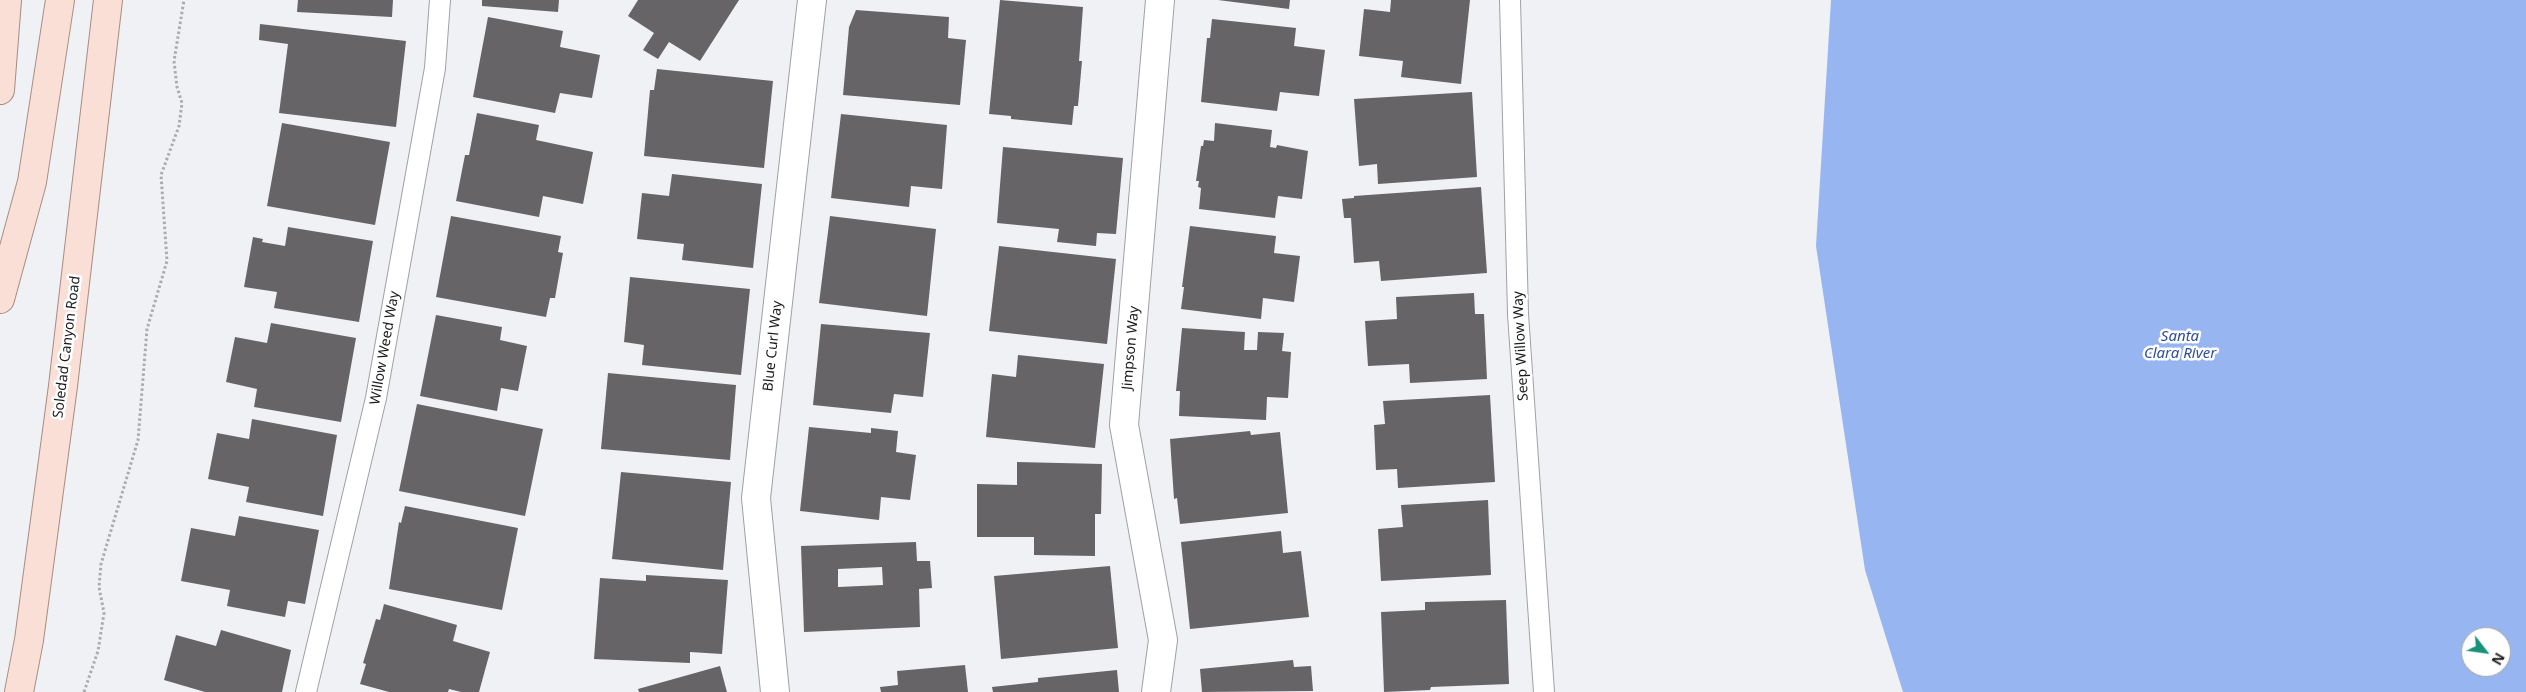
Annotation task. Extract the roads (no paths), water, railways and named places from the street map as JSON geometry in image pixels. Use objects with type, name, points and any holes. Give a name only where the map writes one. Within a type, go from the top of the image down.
[{"type":"main road","points":[[0,90],[7,0]]},
{"type":"main road","points":[[0,299],[32,182],[60,0]]},
{"type":"main road","name":"Soledad Canyon Road","points":[[19,692],[29,640],[63,386],[108,0]]},
{"type":"street","name":"Blue Curl Way","points":[[774,692],[756,498],[812,0]]},
{"type":"street","name":"Jimpson Way","points":[[1156,692],[1163,640],[1124,425],[1160,0]]},
{"type":"lane","name":"Willow Weed Way","points":[[306,692],[376,398],[435,68],[440,0]]},
{"type":"lane","name":"Seep Willow Way","points":[[1510,0],[1518,314],[1544,692]]},
{"type":"water","name":"Santa Clara River","points":[[1831,0],[2526,0],[2526,692],[1903,692],[1865,570],[1816,246]]}]
